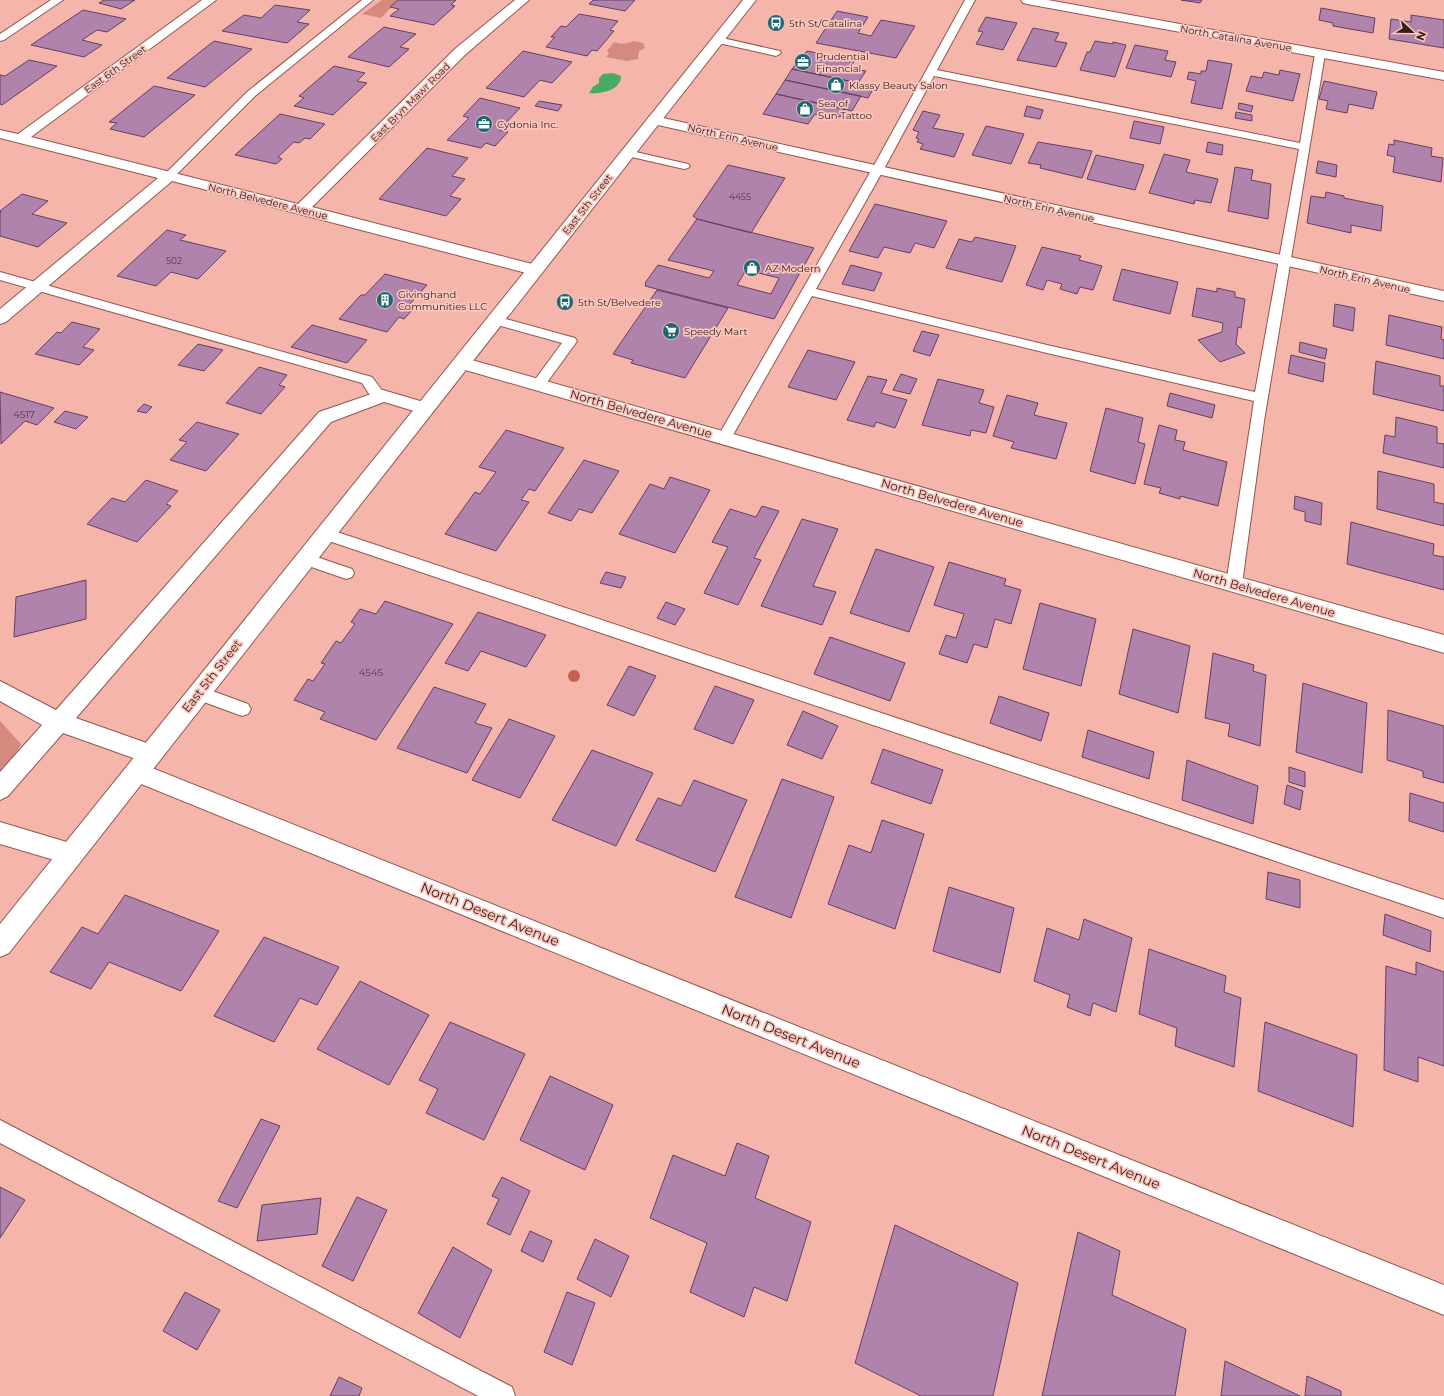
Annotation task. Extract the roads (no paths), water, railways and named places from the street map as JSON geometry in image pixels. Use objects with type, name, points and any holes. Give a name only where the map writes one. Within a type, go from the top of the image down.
[{"type":"street","name":"East 6th Street","points":[[20,139],[210,0]]},
{"type":"street","name":"East Bryn Mawr Road","points":[[301,209],[461,51],[523,0]]},
{"type":"street","name":"East 5th Street","points":[[0,944],[424,408],[750,0]]},
{"type":"street","name":"North Catalina Avenue","points":[[1027,0],[1444,76]]},
{"type":"street","name":"North Erin Avenue","points":[[654,120],[1444,296]]},
{"type":"street","name":"North Belvedere Avenue","points":[[0,134],[301,209],[534,270]]},
{"type":"street","points":[[0,318],[169,176]]},
{"type":"street","name":"North Belvedere Avenue","points":[[461,363],[1444,644]]},
{"type":"street","points":[[0,789],[325,417],[383,396],[424,408]]},
{"type":"street","name":"North Desert Avenue","points":[[0,690],[58,722],[144,763],[1444,1300]]},
{"type":"street","points":[[0,833],[71,854]]},
{"type":"lane","points":[[0,38],[58,0]]},
{"type":"lane","points":[[169,176],[251,94],[368,0]]},
{"type":"lane","points":[[724,438],[878,170],[970,0]]},
{"type":"lane","points":[[718,40],[776,53]]},
{"type":"lane","points":[[1234,584],[1261,398],[1320,54]]},
{"type":"lane","points":[[931,72],[1304,147]]},
{"type":"lane","points":[[627,153],[684,166]]},
{"type":"lane","points":[[0,276],[367,380],[380,397]]},
{"type":"lane","points":[[808,291],[1055,351],[1261,398]]},
{"type":"lane","points":[[495,320],[570,341],[538,385]]},
{"type":"lane","points":[[325,534],[1444,909]]},
{"type":"lane","points":[[305,559],[346,573]]},
{"type":"lane","points":[[199,693],[242,709]]},
{"type":"lane","points":[[0,1131],[503,1396]]},
{"type":"place","name":"5th St/Catalina","points":[[776,23]]},
{"type":"place","name":"Prudential Financial","points":[[803,62]]},
{"type":"place","name":"Klassy Beauty Salon","points":[[836,85]]},
{"type":"place","name":"Sea of Sun Tattoo","points":[[805,109]]},
{"type":"place","name":"Cydonia Inc.","points":[[484,124]]},
{"type":"place","name":"AZ Modern","points":[[752,268]]},
{"type":"place","name":"Givinghand Communities LLC","points":[[385,300]]},
{"type":"place","name":"5th St/Belvedere","points":[[565,302]]},
{"type":"place","name":"Speedy Mart","points":[[671,331]]}]
